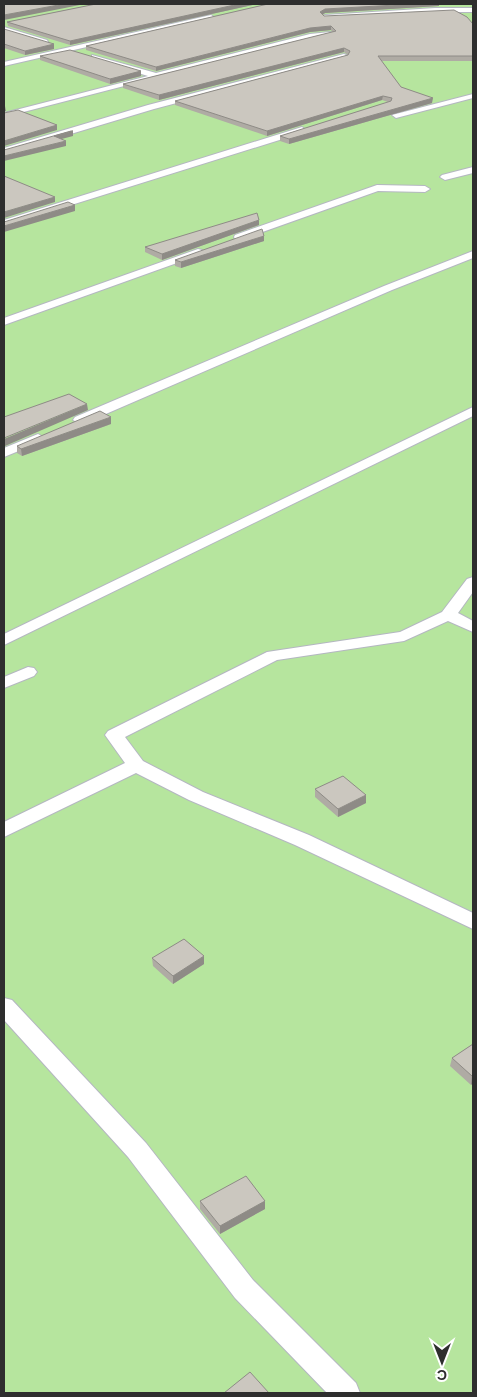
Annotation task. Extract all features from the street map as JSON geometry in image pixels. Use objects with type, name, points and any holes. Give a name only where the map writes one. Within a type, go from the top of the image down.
[{"type":"lane","points":[[424,4],[435,10]]},
{"type":"lane","points":[[325,17],[435,10],[473,10]]},
{"type":"lane","points":[[4,64],[216,16]]},
{"type":"lane","points":[[4,23],[13,21]]},
{"type":"lane","points":[[4,28],[66,49],[154,75]]},
{"type":"lane","points":[[4,115],[310,36],[330,34]]},
{"type":"lane","points":[[4,151],[151,107],[344,56]]},
{"type":"lane","points":[[396,115],[473,96]]},
{"type":"lane","points":[[4,223],[315,126]]},
{"type":"lane","points":[[445,177],[473,170]]},
{"type":"lane","points":[[228,241],[377,188],[425,189]]},
{"type":"lane","points":[[4,322],[209,248]]},
{"type":"lane","points":[[67,426],[388,288],[473,254]]},
{"type":"lane","points":[[4,640],[473,411]]},
{"type":"lane","points":[[4,453],[49,433]]},
{"type":"lane","points":[[473,582],[448,615],[404,636],[272,656],[114,735],[136,765],[196,796],[302,840],[473,922]]},
{"type":"lane","points":[[448,615],[473,627]]},
{"type":"lane","points":[[4,683],[28,672]]},
{"type":"lane","points":[[4,830],[136,765]]},
{"type":"lane","points":[[4,1006],[137,1150],[244,1289],[346,1393]]},
{"type":"green space","points":[[4,4],[473,4],[473,1393],[4,1393]]},
{"type":"building","points":[[4,4],[64,4],[4,15]]},
{"type":"building","points":[[96,4],[239,4],[70,41],[7,22]]},
{"type":"building","points":[[268,4],[413,4],[325,9],[320,12],[324,16],[454,10],[467,17],[473,24],[473,56],[378,56],[401,87],[433,98],[289,139],[280,136],[391,101],[392,98],[383,96],[267,131],[175,101],[348,55],[350,51],[344,48],[159,95],[123,84],[336,31],[331,26],[310,28],[156,67],[86,46]]},
{"type":"building","points":[[4,29],[54,44],[25,51],[4,44]]},
{"type":"building","points":[[70,50],[141,71],[110,79],[40,56]]},
{"type":"building","points":[[18,110],[57,125],[4,141],[4,113]]},
{"type":"building","points":[[71,131],[73,131],[54,136],[66,141],[4,156],[4,150]]},
{"type":"building","points":[[4,176],[55,197],[4,212]]},
{"type":"building","points":[[68,202],[75,205],[4,226],[4,222]]},
{"type":"building","points":[[257,213],[259,220],[162,254],[145,247]]},
{"type":"building","points":[[262,229],[264,236],[181,262],[175,260]]},
{"type":"building","points":[[69,394],[87,404],[4,438],[4,417]]},
{"type":"building","points":[[100,411],[111,417],[21,449],[17,446]]},
{"type":"building","points":[[343,776],[366,795],[338,809],[315,789]]},
{"type":"building","points":[[184,939],[204,956],[173,976],[152,958]]},
{"type":"building","points":[[473,1044],[473,1076],[472,1076],[452,1058]]},
{"type":"building","points":[[246,1176],[265,1201],[220,1226],[200,1201]]},
{"type":"building","points":[[250,1372],[269,1393],[224,1393]]}]
